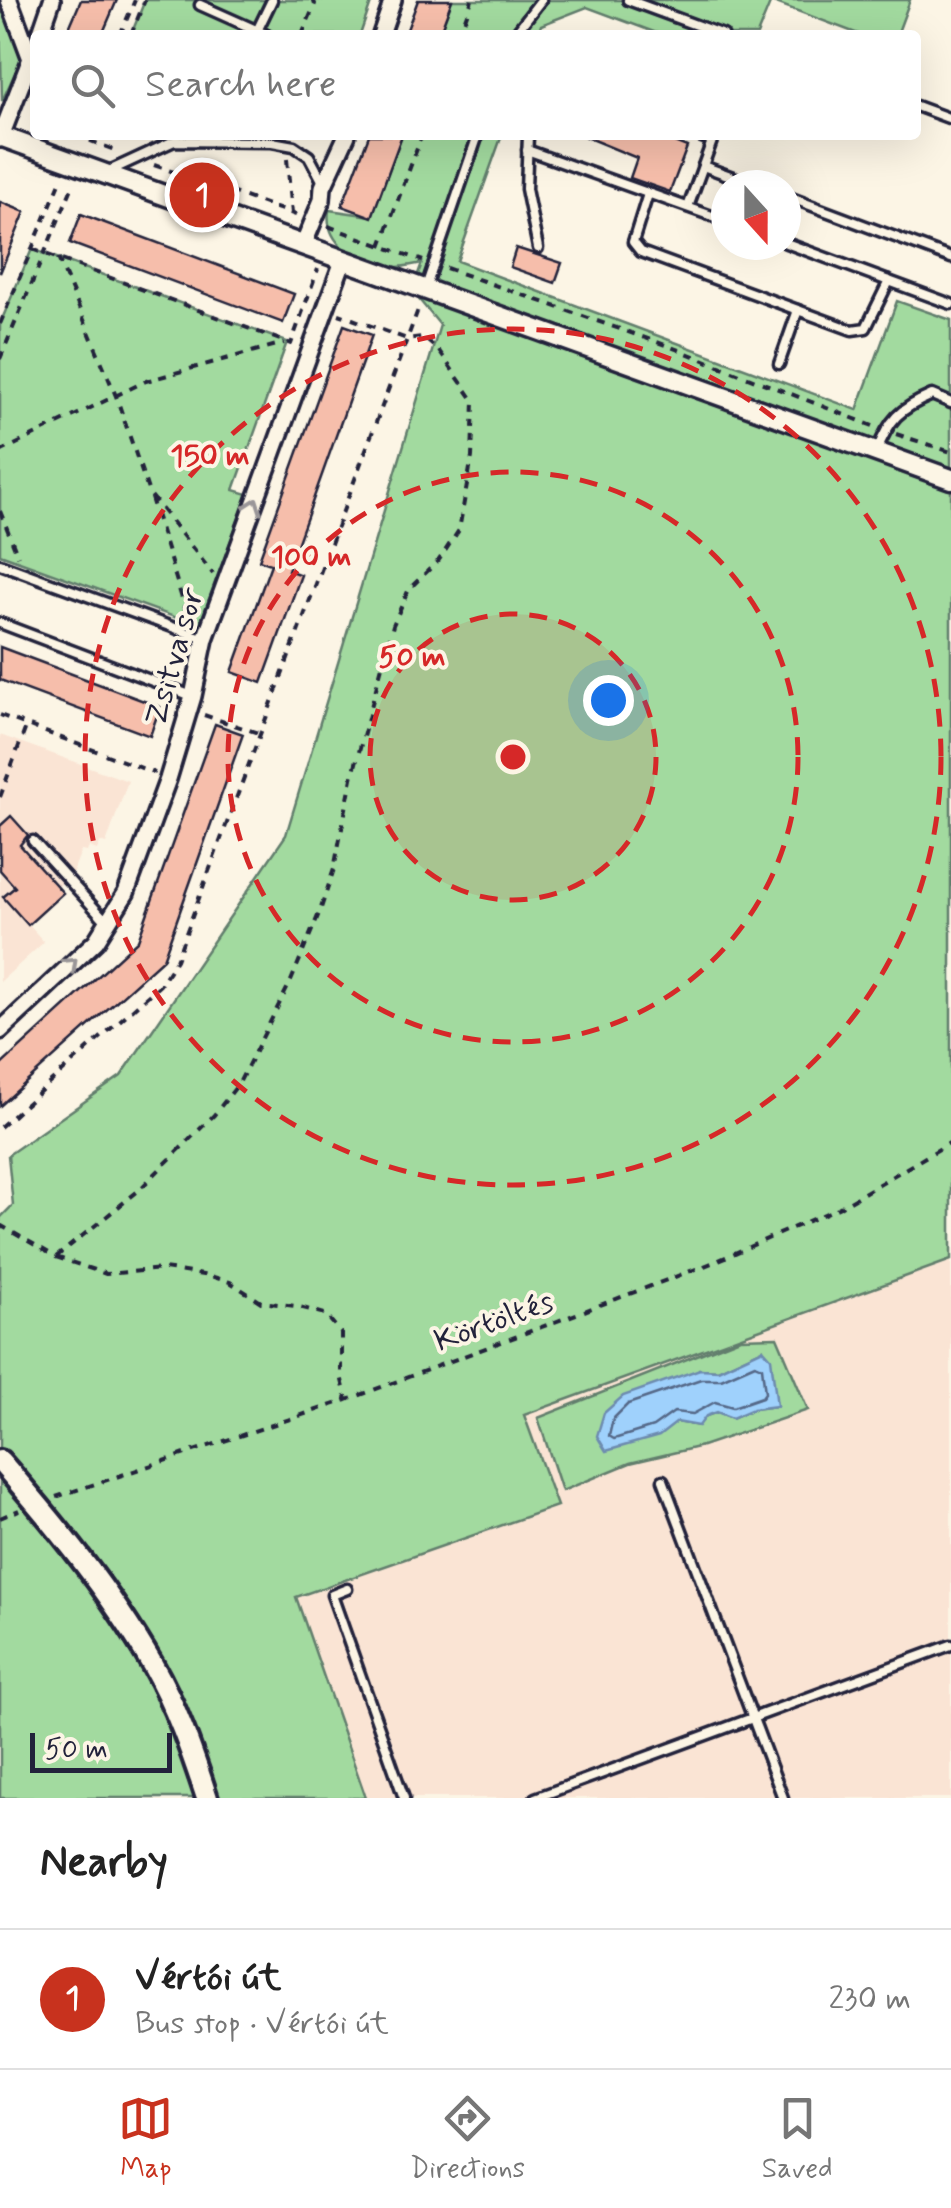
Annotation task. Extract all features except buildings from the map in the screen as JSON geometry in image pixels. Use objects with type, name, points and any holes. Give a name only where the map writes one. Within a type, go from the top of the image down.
[{"type":"main road","points":[[0,1461],[29,1506],[122,1618],[153,1665],[184,1730],[208,1798]]},
{"type":"street","points":[[9,0],[30,47]]},
{"type":"street","points":[[42,30],[52,0]]},
{"type":"street","points":[[383,30],[393,0]]},
{"type":"street","points":[[30,62],[0,137],[951,479]]},
{"type":"street","points":[[303,246],[345,140]]},
{"type":"street","name":"Zsitva sor","points":[[0,1030],[96,941],[126,893],[191,703],[200,637],[224,588],[344,261]]},
{"type":"lane","points":[[257,30],[272,0]]},
{"type":"lane","points":[[518,30],[541,0]]},
{"type":"lane","points":[[628,0],[709,30]]},
{"type":"lane","points":[[200,6],[250,30]]},
{"type":"lane","points":[[921,108],[951,119]]},
{"type":"lane","points":[[425,290],[476,140]]},
{"type":"lane","points":[[528,140],[526,189],[538,248]]},
{"type":"lane","points":[[688,207],[710,140]]},
{"type":"lane","points":[[106,173],[174,141],[286,144],[301,150],[315,163],[324,187]]},
{"type":"lane","points":[[528,150],[711,215]]},
{"type":"lane","points":[[703,166],[714,170]]},
{"type":"lane","points":[[648,194],[634,230],[636,248],[852,330],[866,328],[890,281]]},
{"type":"lane","points":[[801,202],[951,258]]},
{"type":"lane","points":[[801,248],[951,304]]},
{"type":"lane","points":[[778,364],[798,310]]},
{"type":"lane","points":[[876,452],[885,430],[904,406],[932,396],[951,402]]},
{"type":"lane","points":[[0,564],[200,637]]},
{"type":"lane","points":[[0,623],[191,703]]},
{"type":"lane","points":[[33,841],[109,924]]},
{"type":"lane","points":[[663,1480],[783,1798]]},
{"type":"lane","points":[[347,1589],[332,1595],[404,1798]]},
{"type":"lane","points":[[535,1798],[951,1645]]},
{"type":"path","points":[[122,30],[134,0]]},
{"type":"path","points":[[134,30],[145,0]]},
{"type":"path","points":[[304,30],[315,4],[313,0]]},
{"type":"path","points":[[461,30],[472,0]]},
{"type":"path","points":[[0,324],[62,177],[83,140]]},
{"type":"path","points":[[94,140],[136,159],[672,347],[951,452]]},
{"type":"path","points":[[381,246],[420,140]]},
{"type":"path","points":[[286,144],[292,214]]},
{"type":"path","points":[[0,359],[74,183],[73,162]]},
{"type":"path","points":[[32,249],[288,342]]},
{"type":"path","points":[[0,452],[146,381],[291,344],[324,254]]},
{"type":"path","points":[[58,258],[116,396],[200,637]]},
{"type":"path","points":[[0,1127],[160,984],[176,960],[425,290]]},
{"type":"path","points":[[56,1257],[138,1191],[214,1115],[239,1083],[291,981],[320,911],[394,624],[409,589],[439,560],[460,530],[472,456],[474,401],[439,351],[422,337],[408,339],[306,302]]},
{"type":"path","points":[[149,493],[224,588]]},
{"type":"path","points":[[0,511],[26,574]]},
{"type":"path","points":[[191,703],[261,734]]},
{"type":"path","points":[[0,715],[168,778]]},
{"type":"path","points":[[0,797],[26,725]]},
{"type":"path","name":"Körtöltés","points":[[0,1518],[347,1400],[712,1263],[838,1208],[951,1142]]},
{"type":"path","points":[[0,1225],[56,1257],[106,1274],[164,1269],[210,1276],[230,1282],[260,1302],[326,1314],[341,1333],[341,1376],[347,1400]]},
{"type":"shaded area","points":[[0,735],[128,781],[106,844],[100,842],[97,850],[89,847],[87,852],[81,851],[72,874],[58,887],[63,893],[29,925],[44,942],[0,982]]},
{"type":"shaded area","points":[[951,1260],[951,1798],[366,1798],[296,1597],[557,1507],[523,1415]]},
{"type":"green space","points":[[145,0],[372,0],[362,30],[133,30]]},
{"type":"green space","points":[[452,0],[910,0],[899,30],[848,30],[771,1],[759,30],[649,30],[587,7],[541,25],[540,30],[441,30]]},
{"type":"green space","points":[[4,12],[23,56],[2,101],[0,14]]},
{"type":"green space","points":[[400,140],[500,140],[457,261],[857,410],[897,301],[951,320],[951,1260],[524,1415],[557,1506],[296,1597],[366,1798],[0,1798],[0,1218],[13,1205],[8,1155],[121,1076],[286,835],[440,325],[412,291],[422,263],[394,267],[366,261],[345,250],[332,233],[329,210],[372,216]]},
{"type":"green space","points":[[32,249],[287,342],[234,490],[248,494],[199,626],[0,554],[0,324]]},
{"type":"green space","points":[[777,1337],[808,1410],[702,1446],[630,1463],[562,1491],[538,1418],[740,1338]],"holes":[[[763,1349],[777,1406],[753,1409],[732,1418],[718,1412],[706,1416],[698,1426],[677,1422],[699,1369],[718,1370]]]},
{"type":"water","points":[[763,1349],[771,1358],[777,1406],[753,1409],[732,1418],[717,1412],[706,1416],[699,1426],[677,1422],[659,1436],[606,1451],[597,1436],[604,1413],[623,1396],[700,1369],[718,1370]]},
{"type":"place","name":"Vértói út","points":[[202,195]]}]
